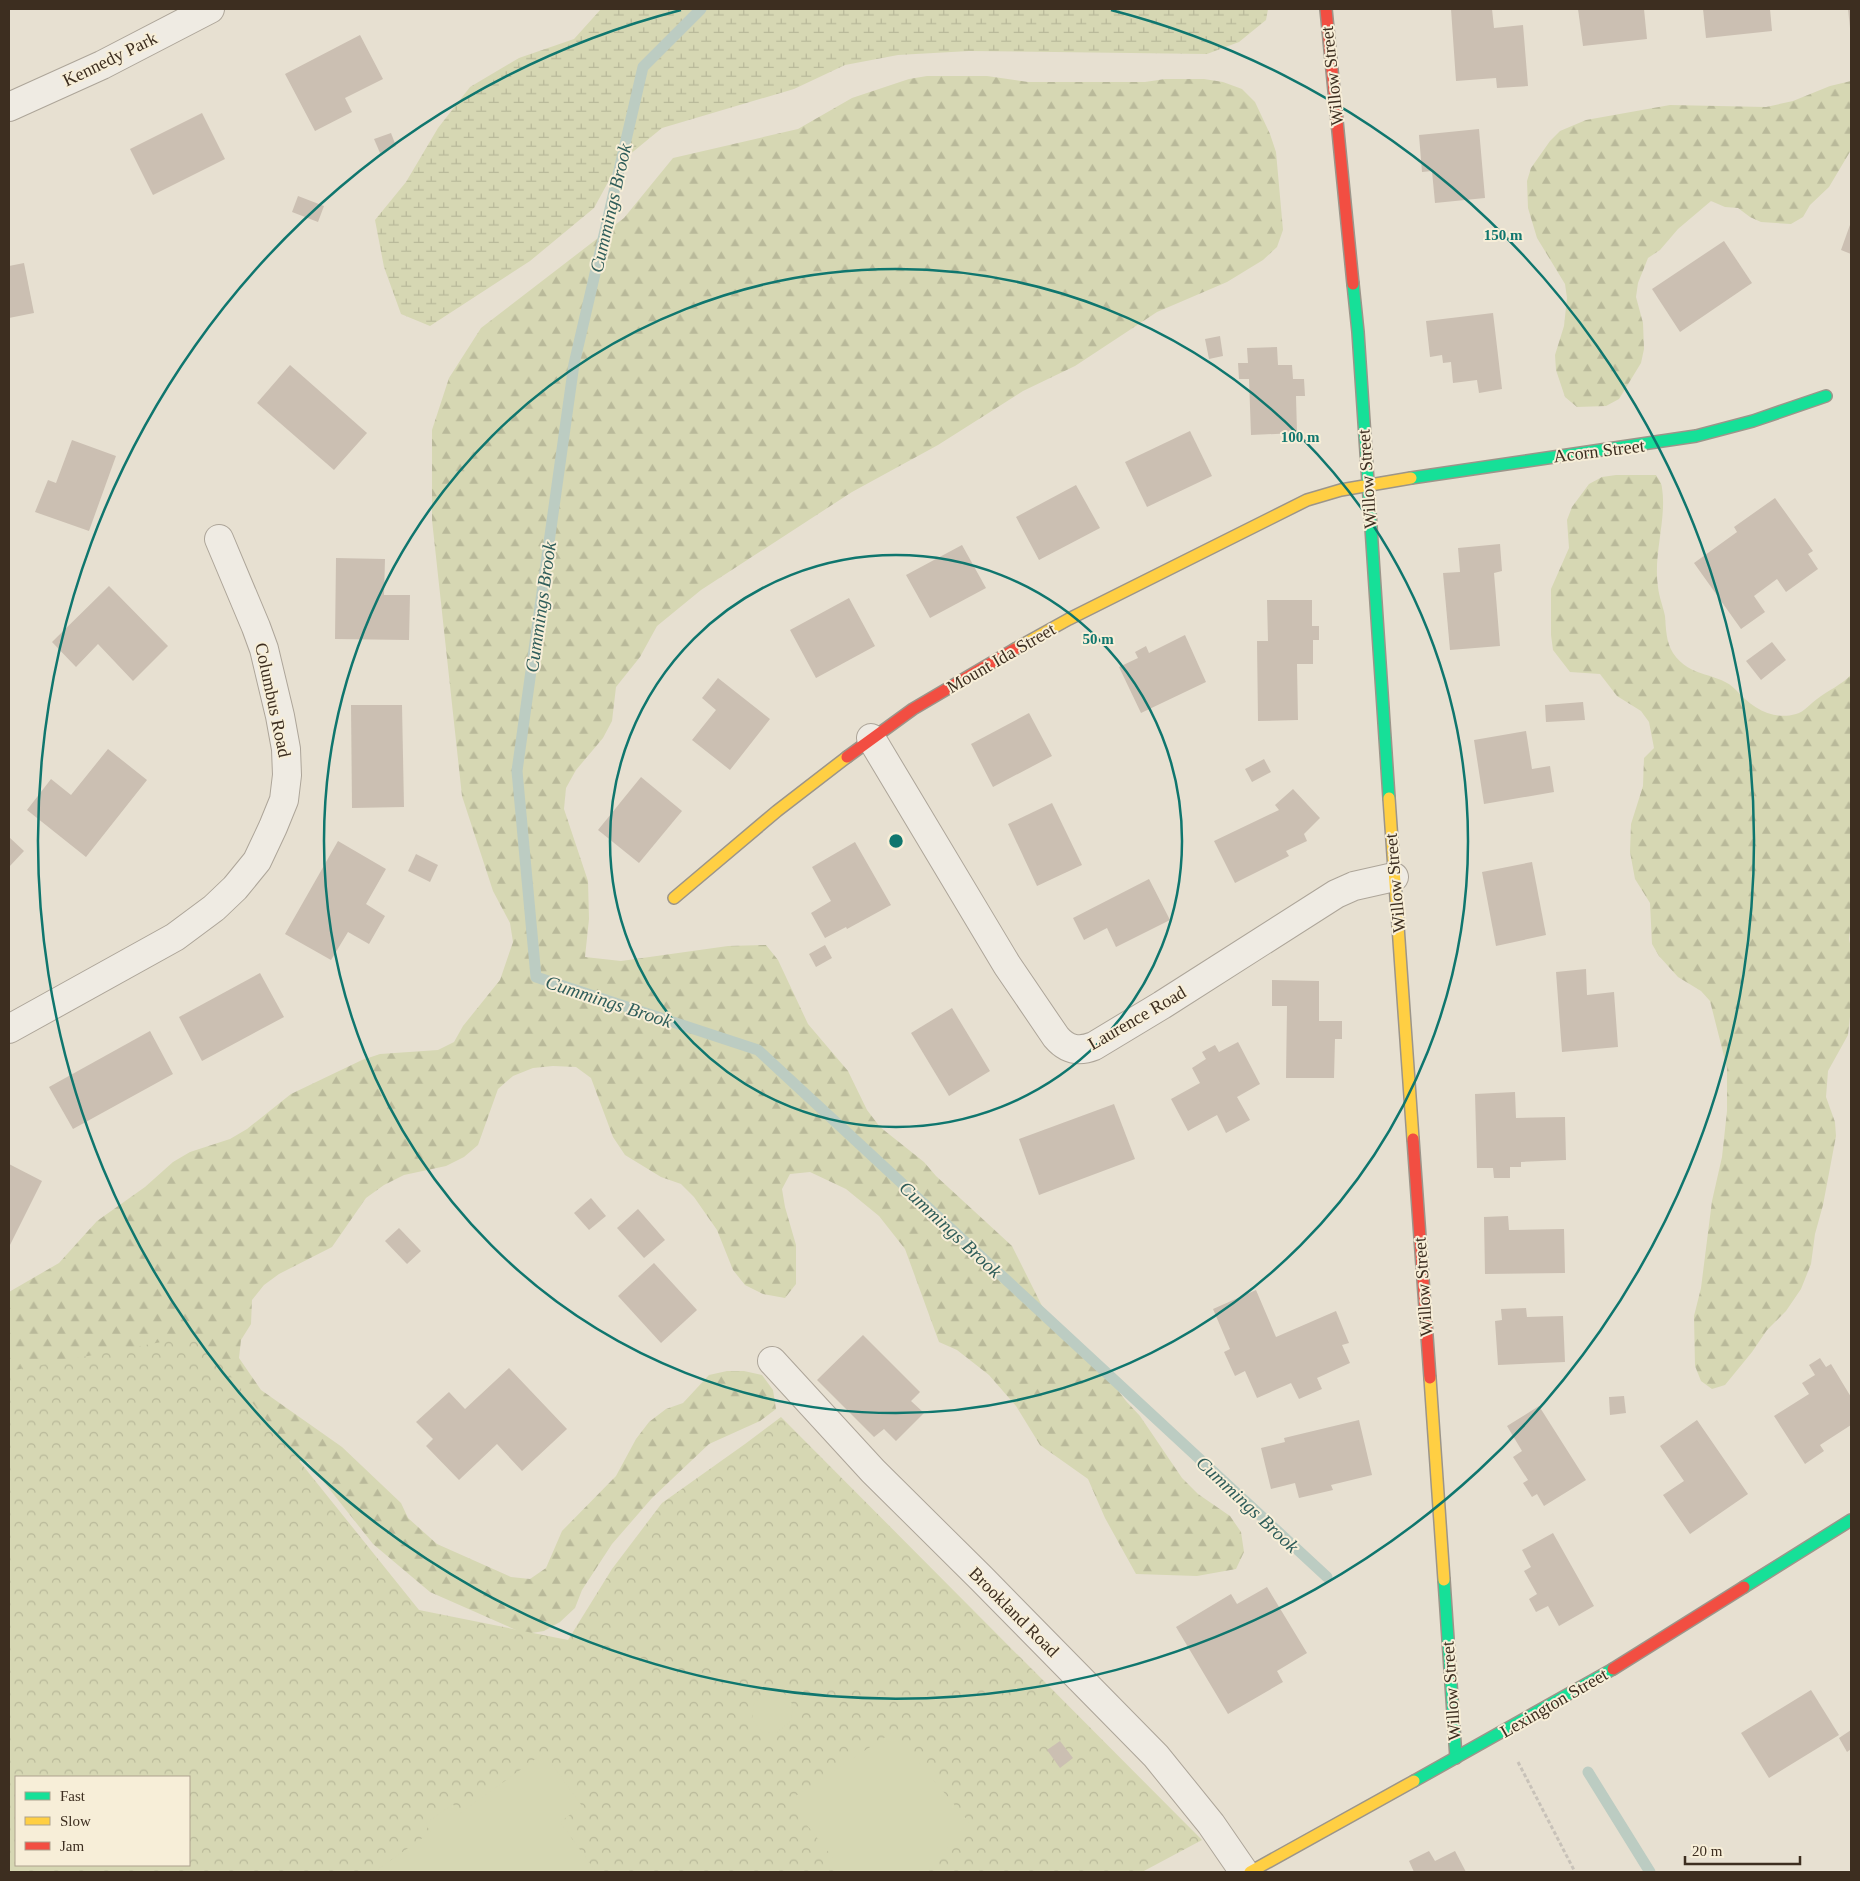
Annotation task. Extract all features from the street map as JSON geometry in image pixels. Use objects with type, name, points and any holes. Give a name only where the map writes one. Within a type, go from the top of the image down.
[{"type":"street","name":"Kennedy Park","points":[[9,107],[102,65],[210,9]]},
{"type":"street","name":"Willow Street","points":[[1326,9],[1358,332],[1367,485],[1456,1758]]},
{"type":"street","name":"Acorn Street","points":[[1367,485],[1485,465],[1678,440],[1734,426],[1826,396]]},
{"type":"street","name":"Mount Ida Street","points":[[674,898],[777,812],[871,738],[913,709],[977,670],[1069,619],[1306,500],[1324,494],[1367,485]]},
{"type":"street","name":"Columbus Road","points":[[9,1029],[176,937],[214,908],[235,888],[257,861],[273,827],[284,800],[287,775],[286,749],[280,716],[264,649],[219,540]]},
{"type":"street","name":"Laurence Road","points":[[871,738],[1007,965],[1061,1044],[1069,1048],[1086,1049],[1094,1046],[1344,890],[1394,877]]},
{"type":"street","name":"Brookland Road","points":[[772,1361],[873,1471],[1156,1756],[1211,1824],[1244,1872]]},
{"type":"street","name":"Lexington Street","points":[[1250,1872],[1594,1681],[1851,1520]]},
{"type":"path","points":[[1502,1732],[1576,1872]]},
{"type":"green space","points":[[601,9],[1268,9],[1266,20],[1239,42],[1207,54],[969,51],[898,55],[845,65],[794,89],[662,128],[618,164],[594,208],[530,261],[430,326],[401,314],[384,267],[375,220],[406,182],[438,128],[470,87],[519,58],[574,39]]},
{"type":"green space","points":[[927,76],[987,76],[1028,82],[1145,82],[1165,79],[1204,79],[1223,82],[1242,89],[1255,102],[1276,152],[1283,230],[1277,247],[1263,260],[1227,282],[1157,312],[1075,366],[1023,391],[938,445],[852,492],[701,590],[657,626],[640,657],[616,687],[612,721],[603,738],[576,770],[566,788],[564,809],[588,881],[589,919],[585,957],[621,961],[728,946],[766,945],[778,960],[808,1024],[848,1071],[867,1110],[880,1127],[924,1162],[936,1176],[1012,1246],[1045,1312],[1092,1356],[1126,1401],[1140,1416],[1182,1478],[1198,1494],[1230,1516],[1241,1532],[1244,1552],[1236,1569],[1197,1576],[1136,1574],[1105,1518],[1088,1479],[1040,1445],[1016,1406],[989,1375],[957,1350],[939,1342],[905,1249],[879,1216],[846,1189],[810,1172],[790,1174],[782,1189],[796,1245],[796,1284],[785,1298],[763,1294],[745,1285],[733,1270],[717,1230],[694,1197],[681,1184],[661,1177],[625,1155],[613,1137],[591,1078],[576,1067],[553,1066],[533,1068],[513,1076],[498,1089],[478,1145],[464,1157],[446,1166],[404,1175],[384,1185],[366,1198],[332,1247],[279,1274],[264,1285],[252,1300],[251,1324],[241,1340],[239,1358],[261,1390],[342,1447],[401,1503],[408,1518],[437,1544],[511,1577],[530,1579],[546,1568],[562,1531],[616,1476],[636,1439],[649,1422],[666,1409],[683,1403],[709,1375],[727,1371],[744,1371],[762,1375],[773,1390],[776,1409],[760,1421],[709,1444],[652,1498],[612,1544],[582,1590],[575,1608],[560,1622],[544,1631],[525,1634],[430,1592],[373,1544],[308,1462],[9,1422],[9,1292],[59,1263],[97,1221],[145,1187],[173,1162],[190,1152],[230,1139],[247,1129],[291,1094],[362,1060],[380,1054],[438,1050],[454,1042],[463,1026],[500,980],[513,942],[510,923],[493,891],[462,796],[432,520],[432,430],[449,378],[481,328],[624,218],[673,158],[798,129],[852,98],[909,79]]},
{"type":"green space","points":[[1851,81],[1851,150],[1829,187],[1810,205],[1803,217],[1791,224],[1761,222],[1738,208],[1725,207],[1711,201],[1678,229],[1660,250],[1648,258],[1638,283],[1636,297],[1643,323],[1644,349],[1641,363],[1619,399],[1606,406],[1577,407],[1565,397],[1556,370],[1555,355],[1564,326],[1567,298],[1565,284],[1537,238],[1528,208],[1527,181],[1531,168],[1550,141],[1560,131],[1586,120],[1670,105],[1766,107],[1793,101],[1830,86]]},
{"type":"green space","points":[[1656,475],[1661,484],[1663,512],[1657,562],[1658,587],[1669,644],[1673,653],[1680,661],[1696,671],[1729,684],[1755,707],[1779,716],[1787,716],[1802,711],[1851,675],[1851,922],[1849,939],[1851,948],[1851,1007],[1848,1035],[1828,1071],[1826,1097],[1835,1122],[1836,1136],[1823,1205],[1815,1234],[1811,1264],[1801,1289],[1786,1311],[1767,1330],[1725,1385],[1712,1389],[1701,1381],[1695,1366],[1694,1316],[1701,1288],[1712,1201],[1722,1157],[1727,1111],[1727,1068],[1710,1001],[1701,991],[1678,977],[1659,956],[1652,944],[1650,903],[1635,879],[1630,852],[1631,824],[1643,786],[1644,758],[1654,748],[1649,722],[1641,711],[1617,696],[1600,674],[1570,672],[1553,650],[1551,635],[1551,589],[1569,548],[1567,520],[1572,507],[1589,484],[1602,477]]},
{"type":"green space","points":[[198,1335],[419,1610],[568,1640],[612,1569],[662,1503],[781,1417],[1202,1840],[1142,1872],[9,1872],[9,1371]]},
{"type":"green space","points":[[765,1692],[783,1692],[793,1705],[791,1721],[776,1733],[762,1732],[752,1719],[754,1704]]},
{"type":"green space","points":[[893,1732],[969,1822],[927,1872],[844,1872],[788,1801]]},
{"type":"green space","points":[[544,1753],[582,1806],[560,1822],[596,1872],[374,1872],[431,1832],[425,1824],[453,1804],[459,1814]]},
{"type":"building","points":[[1451,9],[1492,9],[1494,28],[1523,25],[1528,86],[1497,88],[1496,78],[1456,81]]},
{"type":"building","points":[[1578,9],[1644,9],[1647,39],[1583,46]]},
{"type":"building","points":[[1703,9],[1770,9],[1772,31],[1706,38]]},
{"type":"building","points":[[1848,9],[1851,9],[1851,28],[1850,28]]},
{"type":"building","points":[[360,35],[383,79],[345,98],[352,112],[315,131],[285,74]]},
{"type":"building","points":[[202,113],[225,159],[153,195],[130,149]]},
{"type":"building","points":[[1479,129],[1485,198],[1435,203],[1432,171],[1422,172],[1419,135]]},
{"type":"building","points":[[391,133],[396,146],[380,153],[374,139]]},
{"type":"building","points":[[298,196],[324,206],[318,222],[292,212]]},
{"type":"building","points":[[1851,222],[1851,254],[1841,250]]},
{"type":"building","points":[[1724,241],[1752,283],[1680,332],[1652,289]]},
{"type":"building","points":[[24,263],[34,313],[9,318],[9,266]]},
{"type":"building","points":[[1493,313],[1502,389],[1479,393],[1477,380],[1453,383],[1451,362],[1443,363],[1442,355],[1430,357],[1426,321]]},
{"type":"building","points":[[1220,336],[1223,356],[1209,359],[1205,339]]},
{"type":"building","points":[[1277,347],[1278,365],[1292,365],[1293,379],[1304,379],[1305,396],[1296,396],[1297,433],[1251,435],[1249,379],[1239,379],[1238,363],[1248,363],[1247,348]]},
{"type":"building","points":[[290,365],[367,433],[334,470],[257,403]]},
{"type":"building","points":[[1190,431],[1212,476],[1147,507],[1125,462]]},
{"type":"building","points":[[72,440],[116,456],[89,531],[35,512],[48,480],[56,483]]},
{"type":"building","points":[[1076,485],[1100,528],[1039,560],[1016,517]]},
{"type":"building","points":[[1775,498],[1813,551],[1808,554],[1818,569],[1786,592],[1777,579],[1754,596],[1765,612],[1741,629],[1694,563],[1737,532],[1734,527]]},
{"type":"building","points":[[1500,544],[1502,571],[1494,573],[1500,646],[1450,650],[1443,573],[1460,572],[1458,548]]},
{"type":"building","points":[[962,545],[986,588],[930,618],[906,575]]},
{"type":"building","points":[[336,558],[385,559],[384,595],[410,595],[409,640],[335,639]]},
{"type":"building","points":[[109,586],[168,646],[133,681],[98,644],[76,667],[52,642]]},
{"type":"building","points":[[849,598],[875,646],[816,678],[790,630]]},
{"type":"building","points":[[1267,600],[1312,600],[1312,626],[1319,626],[1319,640],[1313,640],[1313,664],[1297,664],[1298,720],[1258,721],[1257,641],[1268,641]]},
{"type":"building","points":[[1185,635],[1206,682],[1141,713],[1119,667],[1138,658],[1135,652],[1146,646],[1149,653]]},
{"type":"building","points":[[1772,642],[1786,660],[1761,680],[1746,661]]},
{"type":"building","points":[[718,678],[770,719],[730,770],[692,740],[716,710],[702,698]]},
{"type":"building","points":[[1583,702],[1585,720],[1546,722],[1545,705]]},
{"type":"building","points":[[351,705],[402,705],[404,807],[352,808]]},
{"type":"building","points":[[1029,713],[1052,756],[993,787],[971,744]]},
{"type":"building","points":[[1526,731],[1532,769],[1550,766],[1554,792],[1484,804],[1474,740]]},
{"type":"building","points":[[108,749],[147,780],[86,857],[27,810],[51,779],[71,795]]},
{"type":"building","points":[[1264,759],[1271,772],[1252,782],[1245,769]]},
{"type":"building","points":[[641,777],[682,811],[639,863],[598,830]]},
{"type":"building","points":[[1293,789],[1320,818],[1304,834],[1307,841],[1286,851],[1289,856],[1235,883],[1214,841],[1279,810],[1275,805]]},
{"type":"building","points":[[1052,803],[1082,865],[1037,886],[1008,824]]},
{"type":"building","points":[[9,837],[24,851],[9,867]]},
{"type":"building","points":[[338,841],[386,869],[366,904],[385,916],[369,944],[348,932],[331,960],[285,934]]},
{"type":"building","points":[[855,842],[891,905],[847,929],[846,927],[825,938],[811,913],[831,901],[812,867]]},
{"type":"building","points":[[416,854],[438,865],[430,882],[408,871]]},
{"type":"building","points":[[1532,862],[1546,935],[1496,946],[1482,872]]},
{"type":"building","points":[[1149,879],[1170,920],[1116,947],[1107,928],[1084,940],[1073,918]]},
{"type":"building","points":[[825,945],[832,958],[816,967],[809,954]]},
{"type":"building","points":[[1586,969],[1587,995],[1614,992],[1618,1047],[1562,1052],[1556,972]]},
{"type":"building","points":[[260,973],[284,1017],[202,1061],[179,1017]]},
{"type":"building","points":[[1272,980],[1319,981],[1319,1021],[1342,1021],[1342,1039],[1335,1039],[1334,1078],[1286,1078],[1287,1006],[1272,1006]]},
{"type":"building","points":[[952,1008],[990,1071],[949,1096],[911,1033]]},
{"type":"building","points":[[150,1031],[173,1074],[73,1129],[49,1087]]},
{"type":"building","points":[[1238,1042],[1260,1084],[1237,1097],[1250,1120],[1226,1133],[1217,1115],[1188,1131],[1171,1099],[1200,1083],[1192,1068],[1206,1059],[1202,1052],[1215,1045],[1219,1052]]},
{"type":"building","points":[[1515,1092],[1516,1118],[1565,1117],[1566,1160],[1521,1162],[1521,1167],[1510,1167],[1510,1178],[1494,1178],[1493,1168],[1477,1168],[1475,1094]]},
{"type":"building","points":[[1114,1104],[1135,1159],[1039,1195],[1019,1139]]},
{"type":"building","points":[[9,1164],[42,1181],[9,1247]]},
{"type":"building","points":[[591,1198],[606,1216],[589,1230],[574,1213]]},
{"type":"building","points":[[638,1209],[665,1240],[644,1258],[617,1228]]},
{"type":"building","points":[[1508,1216],[1509,1230],[1564,1229],[1565,1273],[1485,1274],[1484,1217]]},
{"type":"building","points":[[399,1228],[421,1251],[407,1264],[385,1241]]},
{"type":"building","points":[[654,1263],[697,1310],[661,1343],[618,1296]]},
{"type":"building","points":[[1256,1290],[1276,1337],[1336,1311],[1349,1343],[1342,1345],[1350,1363],[1317,1378],[1322,1389],[1299,1399],[1291,1383],[1257,1398],[1245,1371],[1235,1376],[1224,1352],[1230,1349],[1213,1309]]},
{"type":"building","points":[[1526,1308],[1527,1317],[1563,1316],[1565,1362],[1498,1365],[1495,1321],[1502,1320],[1501,1309]]},
{"type":"building","points":[[863,1335],[920,1392],[911,1401],[924,1413],[896,1441],[884,1429],[874,1437],[817,1380]]},
{"type":"building","points":[[1820,1358],[1826,1367],[1831,1364],[1851,1397],[1851,1425],[1820,1445],[1824,1451],[1805,1464],[1774,1416],[1809,1394],[1802,1383],[1815,1375],[1809,1365]]},
{"type":"building","points":[[509,1368],[567,1429],[522,1471],[497,1444],[459,1480],[426,1446],[433,1439],[416,1422],[449,1392],[465,1409]]},
{"type":"building","points":[[1624,1396],[1626,1413],[1610,1415],[1609,1397]]},
{"type":"building","points":[[1539,1406],[1586,1480],[1544,1506],[1537,1494],[1532,1497],[1523,1483],[1528,1480],[1513,1457],[1522,1451],[1507,1426]]},
{"type":"building","points":[[1359,1420],[1372,1475],[1331,1485],[1333,1490],[1299,1498],[1295,1483],[1271,1489],[1261,1448],[1285,1442],[1284,1438]]},
{"type":"building","points":[[1697,1420],[1748,1494],[1690,1534],[1663,1495],[1684,1481],[1660,1446]]},
{"type":"building","points":[[1553,1533],[1594,1606],[1559,1626],[1548,1606],[1536,1612],[1529,1599],[1537,1594],[1524,1571],[1531,1567],[1522,1550]]},
{"type":"building","points":[[1267,1587],[1307,1653],[1277,1671],[1283,1682],[1228,1714],[1176,1627],[1231,1594],[1237,1604]]},
{"type":"building","points":[[1811,1690],[1839,1735],[1769,1778],[1741,1733]]},
{"type":"building","points":[[1851,1730],[1851,1749],[1847,1752],[1839,1738]]},
{"type":"building","points":[[1060,1741],[1073,1758],[1060,1768],[1047,1750]]},
{"type":"building","points":[[1429,1851],[1435,1861],[1455,1851],[1466,1872],[1414,1872],[1409,1861]]},
{"type":"waterway","name":"Cummings Brook","points":[[701,9],[643,67],[574,364],[517,771],[536,977],[758,1050],[1327,1577]]},
{"type":"waterway","name":"Cummings Brook","points":[[1588,1772],[1650,1872]]},
{"type":"traffic: fast","points":[[1353,284],[1358,332],[1389,798]]},
{"type":"traffic: fast","points":[[1411,478],[1696,436],[1753,421],[1826,396]]},
{"type":"traffic: fast","points":[[1744,1587],[1851,1520]]},
{"type":"traffic: fast","points":[[1444,1580],[1456,1758]]},
{"type":"traffic: fast","points":[[1414,1781],[1613,1669]]},
{"type":"traffic: slow","points":[[1015,649],[1069,619],[1307,500],[1341,490],[1411,478]]},
{"type":"traffic: slow","points":[[674,898],[777,811],[847,757]]},
{"type":"traffic: slow","points":[[1389,798],[1413,1139]]},
{"type":"traffic: slow","points":[[1430,1378],[1444,1580]]},
{"type":"traffic: slow","points":[[1250,1872],[1414,1781]]},
{"type":"traffic: jam","points":[[1326,9],[1353,284]]},
{"type":"traffic: jam","points":[[847,757],[913,709],[1015,649]]},
{"type":"traffic: jam","points":[[1413,1139],[1430,1378]]},
{"type":"traffic: jam","points":[[1613,1669],[1744,1587]]}]
